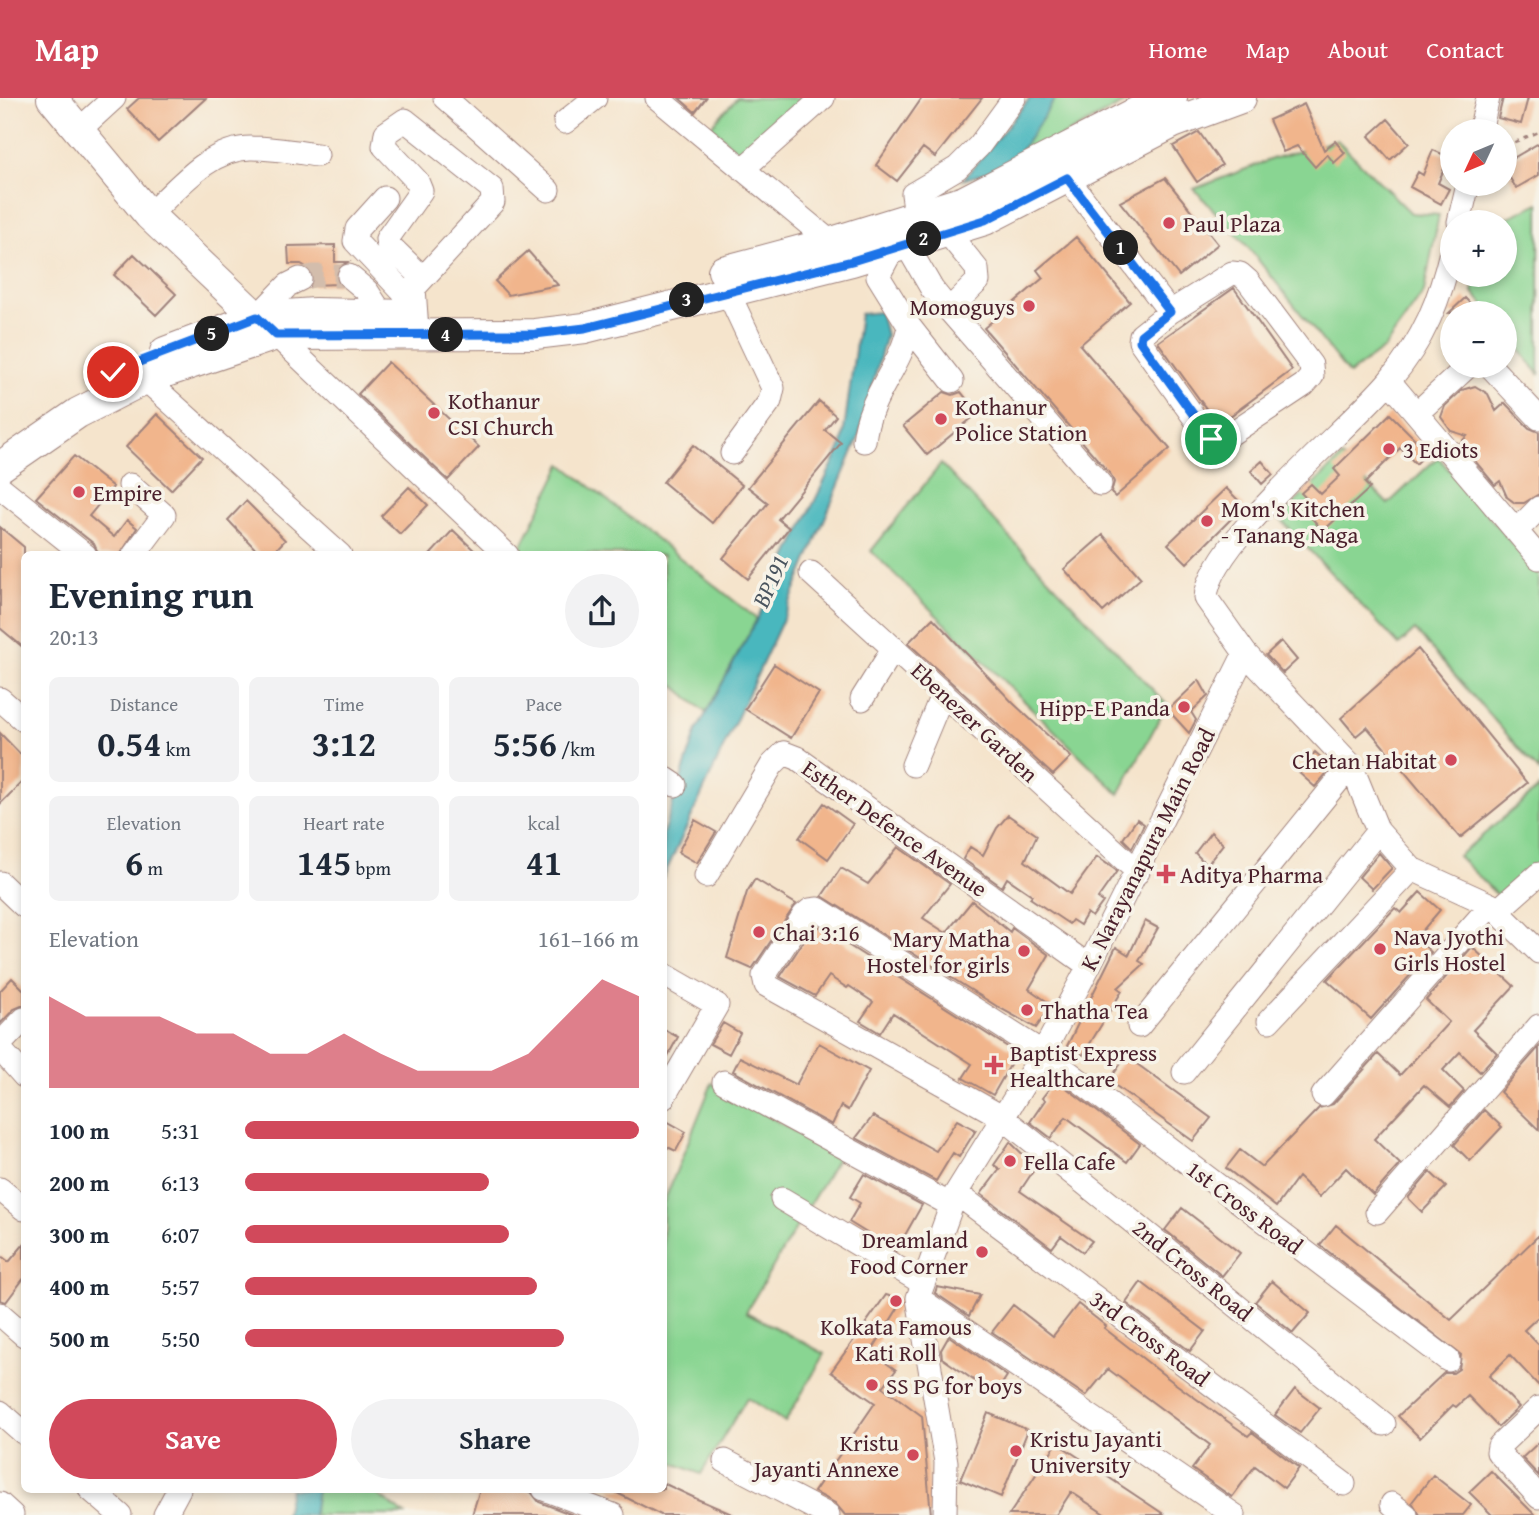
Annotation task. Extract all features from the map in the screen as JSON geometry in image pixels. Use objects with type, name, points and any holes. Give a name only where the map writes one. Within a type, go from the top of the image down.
[{"type":"main road","points":[[52,98],[149,215],[266,326]]},
{"type":"main road","points":[[0,443],[48,407],[113,372],[266,326],[417,306],[555,315],[842,252],[929,228],[1143,110],[1172,98]]},
{"type":"main road","points":[[0,467],[78,413],[145,379],[266,326],[382,314],[417,306],[535,334],[585,328],[727,290],[842,252],[1014,208],[1173,123],[1241,98]]},
{"type":"street","points":[[78,131],[114,98]]},
{"type":"street","points":[[445,98],[548,190]]},
{"type":"street","points":[[565,122],[595,98]]},
{"type":"street","points":[[657,98],[842,252]]},
{"type":"street","points":[[744,168],[823,98]]},
{"type":"street","points":[[1014,98],[979,146],[957,168],[913,194],[929,228],[932,289],[1100,484]]},
{"type":"street","points":[[1483,119],[1488,98]]},
{"type":"street","points":[[405,120],[421,130],[493,194],[494,202],[417,306],[387,239],[421,191],[417,181],[384,146],[386,133],[405,120]]},
{"type":"street","points":[[149,215],[201,166],[228,151],[250,147],[317,155]]},
{"type":"street","points":[[1067,178],[1170,312]]},
{"type":"street","points":[[385,198],[357,229],[355,241],[417,306]]},
{"type":"street","points":[[929,228],[976,269],[978,281],[949,310]]},
{"type":"street","points":[[929,228],[878,276],[909,326],[952,381]]},
{"type":"street","points":[[1232,273],[1240,274],[1311,365],[1312,376],[1304,385],[1220,441],[1211,439],[1140,341],[1141,335],[1170,312],[1232,273]]},
{"type":"street","points":[[349,276],[367,291],[382,314]]},
{"type":"street","points":[[300,279],[288,285],[266,326],[503,551]]},
{"type":"street","points":[[1443,287],[1422,337],[1389,381],[1240,533],[1213,569],[1206,598],[1245,653],[1351,765],[1378,831],[1412,869],[1494,908],[1539,952]]},
{"type":"street","points":[[727,290],[773,388],[770,401],[732,453]]},
{"type":"street","points":[[864,441],[866,420],[876,394],[906,342],[909,326]]},
{"type":"street","points":[[1417,413],[1455,378]]},
{"type":"street","points":[[1501,378],[1539,418]]},
{"type":"street","points":[[145,379],[336,551]]},
{"type":"street","points":[[1389,381],[1539,558]]},
{"type":"street","points":[[130,485],[164,515],[137,551]]},
{"type":"street","points":[[0,487],[80,551]]},
{"type":"street","points":[[1516,531],[1539,508]]},
{"type":"street","name":"Ebenezer Garden","points":[[811,573],[1138,872]]},
{"type":"street","points":[[862,699],[894,648]]},
{"type":"street","name":"K. Narayanapura Main Road","points":[[945,1515],[946,1462],[921,1291],[953,1199],[1043,1053],[1138,872],[1245,653]]},
{"type":"street","points":[[914,765],[943,693]]},
{"type":"street","points":[[0,699],[21,717]]},
{"type":"street","name":"Esther Defence Avenue","points":[[706,876],[772,765],[784,753],[797,758],[1089,966]]},
{"type":"street","points":[[1139,1026],[1351,765]]},
{"type":"street","points":[[1184,1072],[1378,831]]},
{"type":"street","points":[[1269,1021],[1412,869]]},
{"type":"street","points":[[1323,1095],[1494,908],[1539,874]]},
{"type":"street","points":[[0,883],[21,903]]},
{"type":"street","name":"1st Cross Road","points":[[1002,1117],[765,985],[764,976],[804,915],[810,910],[818,909],[1043,1053],[1448,1360]]},
{"type":"street","points":[[667,976],[717,1005],[667,1091]]},
{"type":"street","points":[[21,1022],[1,1043],[0,1049],[21,1073]]},
{"type":"street","points":[[1377,1212],[1539,1026]]},
{"type":"street","name":"3rd Cross Road","points":[[724,1082],[953,1199],[1344,1484]]},
{"type":"street","name":"2nd Cross Road","points":[[1002,1117],[1384,1424]]},
{"type":"street","points":[[0,1189],[21,1206]]},
{"type":"street","points":[[782,1199],[921,1291],[1234,1515]]},
{"type":"street","points":[[0,1314],[21,1332]]},
{"type":"street","points":[[1539,1408],[1499,1446],[1498,1452],[1539,1497]]},
{"type":"street","points":[[0,1412],[21,1430]]},
{"type":"street","points":[[725,1461],[828,1515]]},
{"type":"street","points":[[95,1493],[120,1515]]},
{"type":"street","points":[[165,1515],[177,1493]]},
{"type":"street","points":[[555,1493],[613,1515]]},
{"type":"street","points":[[0,1504],[12,1515]]},
{"type":"path","points":[[1517,141],[1539,132]]},
{"type":"green space","points":[[737,98],[809,98],[743,157],[711,126]]},
{"type":"green space","points":[[1056,98],[1133,98],[1012,164]]},
{"type":"green space","points":[[1337,140],[1411,213],[1439,215],[1424,292],[1384,348],[1349,374],[1247,246],[1194,189],[1272,159]]},
{"type":"green space","points":[[1539,203],[1539,374],[1517,347],[1517,301],[1480,301],[1473,292],[1474,287],[1517,287],[1517,213]]},
{"type":"green space","points":[[1342,457],[1388,504],[1438,457],[1539,575],[1539,771],[1415,630],[1399,645],[1279,518]]},
{"type":"green space","points":[[562,464],[757,619],[706,713],[667,679],[667,551],[519,551]]},
{"type":"green space","points":[[941,464],[1167,705],[1119,794],[871,551]]},
{"type":"green space","points":[[1539,788],[1539,863],[1498,896],[1458,856]]},
{"type":"green space","points":[[712,1083],[838,1157],[746,1312],[825,1354],[785,1422],[747,1398],[701,1474],[667,1461],[667,1194]]},
{"type":"green space","points":[[316,1493],[375,1493],[405,1515],[313,1515]]},
{"type":"water","points":[[1030,98],[1056,98],[1012,164],[963,180]]},
{"type":"water","points":[[880,312],[886,335],[858,439],[783,619],[667,869],[667,821],[697,730],[757,619],[842,445],[860,314]]},
{"type":"water","points":[[289,1493],[316,1493],[313,1515],[285,1515]]},
{"type":"building","points":[[139,98],[206,98],[158,142],[127,109]]},
{"type":"building","points":[[679,98],[706,98],[695,112]]},
{"type":"building","points":[[922,98],[982,98],[935,157],[923,148],[897,181],[876,165]]},
{"type":"building","points":[[1503,98],[1528,98],[1521,124],[1517,123],[1517,119],[1498,118]]},
{"type":"building","points":[[1304,104],[1324,150],[1335,141],[1345,153],[1334,163],[1327,154],[1315,167],[1297,146],[1283,152],[1269,120]]},
{"type":"building","points":[[1388,119],[1409,143],[1390,160],[1369,136]]},
{"type":"building","points":[[1199,132],[1222,165],[1197,182],[1173,146]]},
{"type":"building","points":[[1539,143],[1539,175],[1517,187],[1517,156]]},
{"type":"building","points":[[1433,150],[1440,153],[1438,183],[1440,196],[1445,196],[1441,204],[1410,187],[1418,172],[1423,175]]},
{"type":"building","name":"Paul Plaza","points":[[1165,178],[1218,244],[1179,276],[1120,202]]},
{"type":"building","points":[[1076,237],[1130,302],[1080,345],[1170,449],[1115,497],[1111,493],[1114,482],[1111,475],[984,328],[1043,278],[1037,270]]},
{"type":"building","points":[[335,245],[335,262],[348,262],[335,273],[338,284],[312,285],[313,273],[308,268],[301,264],[289,264],[288,246]]},
{"type":"building","points":[[528,251],[558,285],[508,295],[495,281]]},
{"type":"building","points":[[134,254],[176,294],[156,315],[114,275]]},
{"type":"building","points":[[1234,288],[1292,370],[1218,425],[1158,342]]},
{"type":"building","points":[[388,362],[479,447],[448,480],[358,394]]},
{"type":"building","points":[[1475,386],[1488,394],[1496,411],[1505,403],[1529,428],[1539,432],[1539,494],[1524,503],[1515,503],[1507,497],[1500,481],[1495,485],[1460,443],[1467,436],[1451,431],[1441,417],[1445,406],[1462,390]]},
{"type":"building","name":"Kothanur Police Station","points":[[944,392],[953,395],[961,392],[978,413],[927,455],[903,426]]},
{"type":"building","points":[[819,401],[836,416],[825,430],[841,443],[778,519],[789,528],[748,579],[723,558],[768,503],[748,487]]},
{"type":"building","points":[[157,414],[202,457],[171,490],[126,447]]},
{"type":"building","points":[[1390,414],[1428,452],[1416,464],[1400,448],[1365,483],[1370,488],[1323,531],[1304,509],[1311,503],[1301,493],[1311,484],[1321,494],[1340,476],[1334,469]]},
{"type":"building","points":[[693,445],[742,485],[712,523],[663,482]]},
{"type":"building","points":[[74,456],[113,487],[89,516],[114,537],[127,520],[137,528],[123,551],[97,551],[94,544],[36,498]]},
{"type":"building","points":[[1262,461],[1273,474],[1262,484],[1251,471]]},
{"type":"building","points":[[409,487],[428,505],[400,534],[381,516]]},
{"type":"building","points":[[1226,488],[1244,506],[1187,563],[1168,544]]},
{"type":"building","points":[[246,501],[285,540],[275,551],[257,551],[228,520]]},
{"type":"building","points":[[0,527],[24,547],[24,551],[21,551],[21,646],[0,628]]},
{"type":"building","points":[[453,530],[475,551],[434,551]]},
{"type":"building","points":[[1103,535],[1141,578],[1103,612],[1064,569]]},
{"type":"building","points":[[933,618],[1013,703],[1071,757],[1053,775],[908,643]]},
{"type":"building","points":[[1281,641],[1297,660],[1283,673],[1266,655]]},
{"type":"building","name":"Chetan Habitat","points":[[1418,649],[1527,783],[1460,838],[1367,727],[1356,736],[1341,718]]},
{"type":"building","points":[[774,664],[819,693],[791,738],[745,709]]},
{"type":"building","points":[[1199,680],[1208,696],[1191,712],[1196,720],[1189,733],[1168,710]]},
{"type":"building","points":[[0,733],[21,755],[21,783],[0,804]]},
{"type":"building","points":[[1315,752],[1332,767],[1315,787],[1298,772]]},
{"type":"building","points":[[824,803],[853,824],[828,859],[799,838]]},
{"type":"building","points":[[1008,815],[1037,835],[1025,861],[1070,894],[1097,857],[1117,871],[1098,898],[1103,902],[1092,917],[1087,913],[1080,925],[1072,920],[1069,924],[1030,898],[1032,895],[1007,878],[1002,887],[963,859],[970,847],[983,855],[997,828]]},
{"type":"building","points":[[1137,819],[1144,824],[1132,848],[1123,839]]},
{"type":"building","points":[[695,820],[716,832],[697,863],[678,852]]},
{"type":"building","points":[[1211,832],[1223,844],[1207,865],[1195,853]]},
{"type":"building","points":[[898,847],[950,884],[923,918],[946,933],[972,901],[1010,932],[1012,928],[1049,955],[1029,989],[1052,1005],[1036,1028],[822,896],[841,868],[868,884]]},
{"type":"building","points":[[1379,853],[1392,868],[1372,889],[1359,877]]},
{"type":"building","name":"Chai 3:16","points":[[755,879],[796,904],[752,969],[727,958],[747,892]]},
{"type":"building","points":[[1420,892],[1440,910],[1416,938],[1431,952],[1371,1019],[1327,980],[1395,908],[1401,913]]},
{"type":"building","points":[[1145,921],[1158,928],[1139,961],[1144,964],[1118,988],[1122,991],[1083,1055],[1067,1046],[1116,947],[1129,955]]},
{"type":"building","points":[[815,924],[1017,1053],[993,1095],[963,1078],[972,1064],[893,1013],[880,1033],[860,1021],[873,1002],[849,986],[847,988],[829,976],[815,996],[780,977]]},
{"type":"building","points":[[1472,947],[1514,986],[1473,1030],[1497,1053],[1480,1072],[1460,1052],[1443,1070],[1464,1091],[1450,1107],[1424,1085],[1374,1139],[1400,1164],[1373,1195],[1346,1168],[1319,1197],[1298,1177],[1276,1207],[1226,1168],[1240,1150],[1262,1167],[1319,1108],[1333,1104],[1378,1054],[1400,1075],[1449,1022],[1426,1000]]},
{"type":"building","points":[[12,978],[21,987],[21,1006],[14,1009],[0,1024],[0,991]]},
{"type":"building","points":[[723,1023],[740,1033],[729,1054],[710,1044]]},
{"type":"building","points":[[667,1031],[678,1037],[667,1058]]},
{"type":"building","points":[[819,1043],[869,1071],[848,1110],[841,1106],[832,1125],[733,1071],[740,1057],[796,1085]]},
{"type":"building","points":[[1539,1047],[1539,1130],[1500,1092]]},
{"type":"building","points":[[1126,1056],[1211,1118],[1193,1141],[1109,1081]]},
{"type":"building","points":[[1056,1080],[1140,1144],[1127,1162],[1066,1117],[1051,1138],[1030,1122],[1045,1100],[1042,1098]]},
{"type":"building","points":[[1484,1110],[1502,1127],[1470,1161],[1454,1145]]},
{"type":"building","points":[[873,1116],[936,1151],[957,1120],[976,1130],[959,1157],[953,1153],[936,1181],[856,1138]]},
{"type":"building","points":[[667,1121],[686,1132],[676,1151],[667,1147]]},
{"type":"building","points":[[1010,1142],[1036,1167],[1020,1191],[1092,1241],[1083,1252],[1061,1236],[1052,1248],[981,1194],[1000,1169],[994,1165]]},
{"type":"building","points":[[1430,1172],[1446,1187],[1422,1212],[1408,1198]]},
{"type":"building","points":[[864,1174],[922,1205],[896,1251],[849,1222],[860,1203],[850,1197]]},
{"type":"building","points":[[1182,1208],[1240,1253],[1222,1276],[1165,1230]]},
{"type":"building","points":[[1336,1225],[1451,1320],[1539,1235],[1539,1316],[1524,1330],[1539,1345],[1539,1386],[1510,1355],[1489,1376],[1519,1407],[1498,1427],[1468,1396],[1456,1407],[1453,1405],[1420,1438],[1398,1416],[1444,1373],[1453,1373],[1459,1369],[1461,1355],[1320,1245]]},
{"type":"building","points":[[21,1248],[21,1282],[6,1302],[0,1300],[0,1255],[9,1262]]},
{"type":"building","points":[[1272,1281],[1310,1313],[1293,1333],[1255,1302]]},
{"type":"building","points":[[1141,1282],[1205,1331],[1190,1351],[1126,1303]]},
{"type":"building","points":[[937,1287],[980,1295],[969,1316],[935,1293]]},
{"type":"building","points":[[886,1295],[903,1300],[871,1352],[896,1370],[883,1387],[922,1416],[931,1515],[845,1515],[835,1503],[814,1492],[875,1403],[831,1372]]},
{"type":"building","points":[[1078,1304],[1173,1382],[1248,1436],[1252,1432],[1299,1468],[1284,1488],[1255,1466],[1232,1497],[1192,1469],[1210,1445],[1108,1369],[1086,1396],[992,1332],[1013,1305],[1053,1336]]},
{"type":"building","points":[[949,1336],[1007,1376],[995,1395],[942,1358],[941,1350]]},
{"type":"building","points":[[1295,1389],[1320,1408],[1300,1433],[1275,1415]]},
{"type":"building","points":[[988,1413],[1028,1430],[1001,1497],[960,1480]]},
{"type":"building","points":[[1539,1442],[1539,1476],[1522,1458]]},
{"type":"building","points":[[1057,1443],[1165,1515],[1106,1515],[1071,1492],[1056,1515],[1009,1515]]},
{"type":"building","points":[[1491,1471],[1535,1515],[1492,1515],[1469,1492]]},
{"type":"building","points":[[1433,1475],[1471,1505],[1463,1515],[1420,1515],[1412,1502]]},
{"type":"building","points":[[667,1485],[734,1515],[661,1515],[617,1493],[667,1493]]},
{"type":"building","points":[[479,1493],[532,1493],[539,1502],[573,1515],[472,1515]]},
{"type":"tunnel","points":[[300,279],[313,276],[349,276]]},
{"type":"place","name":"Paul Plaza","points":[[1169,223]]},
{"type":"place","name":"Momoguys","points":[[1029,306]]},
{"type":"place","name":"Kothanur CSI Church","points":[[434,413]]},
{"type":"place","name":"Kothanur Police Station","points":[[941,419]]},
{"type":"place","name":"3 Ediots","points":[[1389,449]]},
{"type":"place","name":"Empire","points":[[79,492]]},
{"type":"place","name":"Mom's Kitchen - Tanang Naga","points":[[1207,521]]},
{"type":"place","name":"Hipp-E Panda","points":[[1184,707]]},
{"type":"place","name":"Chetan Habitat","points":[[1451,760]]},
{"type":"place","name":"Aditya Pharma","points":[[1166,874]]},
{"type":"place","name":"Chai 3:16","points":[[759,932]]},
{"type":"place","name":"Nava Jyothi Girls Hostel","points":[[1380,949]]},
{"type":"place","name":"Mary Matha Hostel for girls","points":[[1024,951]]},
{"type":"place","name":"Thatha Tea","points":[[1027,1010]]},
{"type":"place","name":"Baptist Express Healthcare","points":[[994,1065]]},
{"type":"place","name":"Fella Cafe","points":[[1010,1161]]},
{"type":"place","name":"Dreamland Food Corner","points":[[982,1252]]},
{"type":"place","name":"Kolkata Famous Kati Roll","points":[[896,1301]]},
{"type":"place","name":"SS PG for boys","points":[[872,1385]]},
{"type":"place","name":"Kristu Jayanti University","points":[[1016,1451]]},
{"type":"place","name":"Kristu Jayanti Annexe","points":[[913,1455]]},
{"type":"route","points":[[113,372],[257,317],[276,335],[535,334],[585,328],[852,261],[985,220],[1014,208],[1067,178],[1170,312],[1141,335],[1140,341],[1211,439]]},
{"type":"water label","name":"BP191","points":[[770,581]]}]
